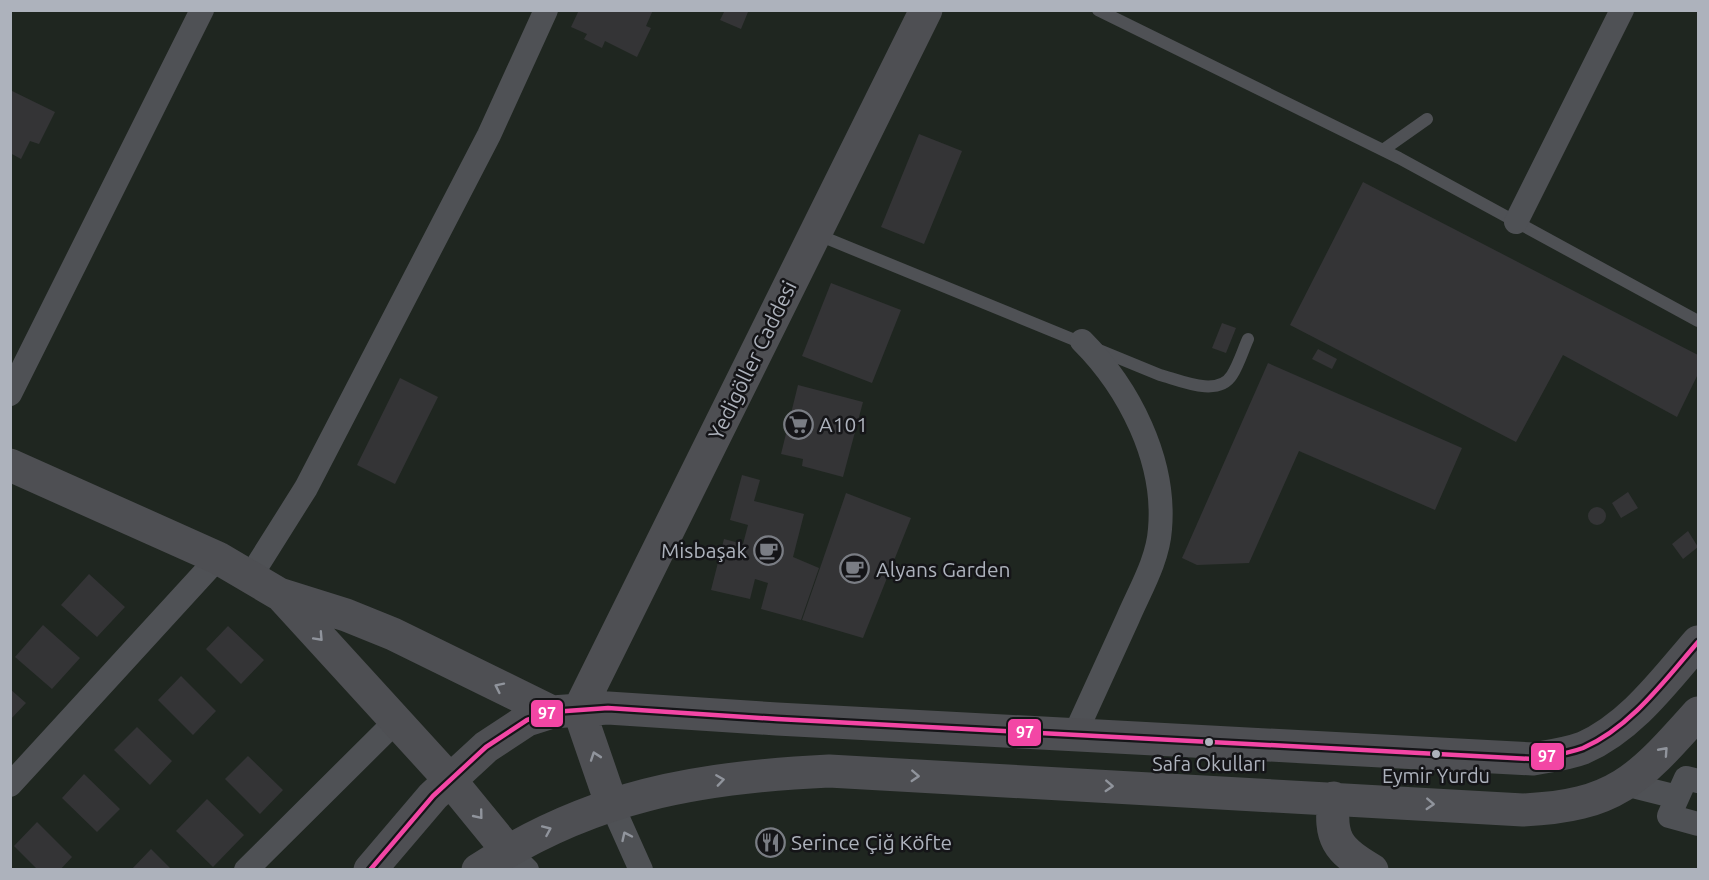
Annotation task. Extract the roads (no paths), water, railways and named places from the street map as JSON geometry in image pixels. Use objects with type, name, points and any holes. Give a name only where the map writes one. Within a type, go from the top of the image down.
[{"type":"main road","name":"Yedigöller Caddesi","points":[[566,711],[814,233],[926,10]]},
{"type":"main road","points":[[10,465],[218,558],[279,594],[346,615],[393,634],[566,711],[612,803]]},
{"type":"main road","points":[[279,594],[450,780],[517,860]]},
{"type":"main road","points":[[370,870],[450,780],[486,747],[527,720],[566,711],[608,708],[1395,754],[1533,759],[1570,752],[1595,742],[1627,720],[1698,642]]},
{"type":"main road","points":[[478,870],[517,860],[537,835],[612,803],[662,789],[734,778],[829,771],[1523,810],[1560,808],[1600,798],[1625,784],[1657,759],[1698,713]]},
{"type":"main road","points":[[1595,742],[1625,784]]},
{"type":"main road","points":[[1275,795],[1276,747]]},
{"type":"main road","points":[[1394,802],[1395,754]]},
{"type":"main road","points":[[1334,798],[1331,820],[1334,837],[1350,854],[1372,870]]},
{"type":"street","points":[[10,394],[202,10]]},
{"type":"street","points":[[250,577],[306,488],[489,135],[546,10]]},
{"type":"street","points":[[1516,222],[1622,10]]},
{"type":"street","points":[[1075,734],[1152,565],[1160,529],[1158,485],[1150,451],[1129,403],[1113,377],[1082,341]]},
{"type":"street","points":[[10,784],[218,558]]},
{"type":"street","points":[[246,870],[396,721]]},
{"type":"street","points":[[1698,781],[1686,778],[1669,816],[1698,824]]},
{"type":"street","points":[[1625,784],[1677,797]]},
{"type":"street","points":[[612,803],[641,870]]},
{"type":"lane","points":[[1098,10],[1383,150],[1698,321]]},
{"type":"lane","points":[[1383,150],[1427,119]]},
{"type":"lane","points":[[814,233],[1082,341],[1160,375],[1209,386],[1226,382],[1232,375],[1248,339]]},
{"type":"place","name":"A101","points":[[798,424]]},
{"type":"place","name":"Misbaşak","points":[[768,550]]},
{"type":"place","name":"Alyans Garden","points":[[855,569]]},
{"type":"place","name":"Safa Okulları","points":[[1209,742]]},
{"type":"place","name":"Eymir Yurdu","points":[[1436,754]]},
{"type":"place","name":"Serince Çiğ Köfte","points":[[770,842]]}]
